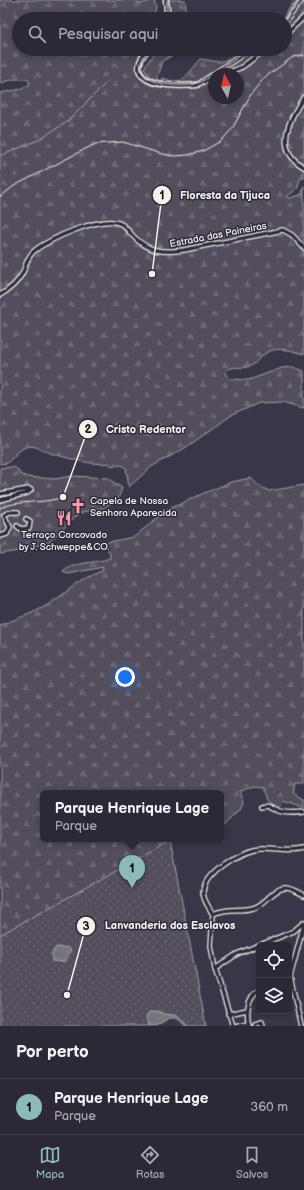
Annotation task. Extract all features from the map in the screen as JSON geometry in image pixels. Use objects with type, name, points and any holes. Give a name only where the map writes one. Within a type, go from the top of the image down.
[{"type":"street","points":[[166,0],[167,12]]},
{"type":"street","points":[[292,13],[302,0]]},
{"type":"street","points":[[292,28],[304,17]]},
{"type":"street","points":[[143,56],[139,67],[141,73],[145,79],[155,83],[174,86],[197,85],[208,80]]},
{"type":"street","points":[[197,85],[240,56]]},
{"type":"street","points":[[240,68],[257,56]]},
{"type":"street","points":[[304,97],[291,119],[286,132],[286,144],[290,156],[304,167]]},
{"type":"street","name":"Estrada das Paineiras","points":[[0,295],[15,284],[22,274],[28,258],[34,251],[72,231],[95,222],[108,221],[120,224],[141,244],[156,251],[168,253],[283,230],[292,235],[304,248]]},
{"type":"street","points":[[0,494],[28,489],[31,490],[26,493],[0,500]]},
{"type":"street","points":[[0,536],[7,534],[10,527],[4,515],[10,512],[18,512]]},
{"type":"street","points":[[17,526],[21,529],[29,528],[30,521],[26,519]]},
{"type":"street","points":[[262,806],[270,805],[280,811],[293,813],[304,812]]},
{"type":"street","points":[[256,993],[251,997],[247,1010],[248,1025],[234,1026],[228,1014],[215,969],[211,946],[213,914],[205,901],[203,888],[208,880],[224,864],[236,855],[258,849],[304,849]]},
{"type":"street","points":[[213,914],[225,909],[253,908],[263,903],[279,889],[286,887],[304,895]]},
{"type":"street","points":[[266,942],[294,931],[304,923]]},
{"type":"street","points":[[292,967],[304,923]]},
{"type":"street","points":[[294,931],[302,934]]},
{"type":"street","points":[[215,969],[237,954],[256,946]]},
{"type":"street","points":[[289,978],[301,1026]]},
{"type":"street","points":[[228,1014],[247,1010]]},
{"type":"street","points":[[255,1024],[262,1022],[263,1026]]},
{"type":"green space","points":[[0,0],[136,0],[140,4],[154,0],[156,8],[155,12],[12,12],[12,56],[146,56],[139,70],[146,82],[159,87],[162,78],[172,81],[183,80],[201,59],[218,62],[226,60],[231,56],[292,56],[292,12],[287,12],[295,0],[304,0],[304,177],[300,179],[297,189],[286,197],[291,198],[302,194],[304,186],[304,354],[282,349],[272,350],[252,365],[230,369],[225,374],[231,379],[249,380],[282,368],[293,367],[304,371],[304,408],[283,402],[259,403],[232,415],[185,448],[151,467],[129,487],[126,468],[122,465],[112,466],[108,463],[102,464],[81,461],[53,454],[33,446],[23,448],[7,463],[0,464],[0,93],[22,89],[30,84],[28,79],[15,79],[0,83]]},
{"type":"green space","points":[[168,0],[185,0],[186,12],[169,12]]},
{"type":"green space","points":[[152,56],[171,56],[162,61],[156,80],[150,79],[144,68]]},
{"type":"green space","points":[[14,467],[20,474],[27,477],[55,479],[72,476],[108,478],[122,488],[118,499],[103,508],[79,513],[49,542],[43,545],[28,545],[19,551],[0,554],[0,468]]},
{"type":"green space","points":[[251,478],[258,485],[269,491],[304,485],[304,784],[295,784],[293,794],[304,800],[304,808],[283,801],[281,806],[276,808],[267,799],[263,787],[254,786],[240,792],[244,802],[241,809],[224,826],[224,790],[40,790],[40,842],[170,842],[0,935],[0,625],[41,609],[80,582],[102,571],[103,567],[68,574],[63,572],[68,568],[79,564],[110,558],[110,553],[105,545],[108,542],[134,537],[167,510],[231,482]]},
{"type":"green space","points":[[170,842],[206,1026],[188,1026],[185,1022],[170,1014],[166,1016],[158,1011],[149,1025],[151,1026],[0,1026],[0,935]]},
{"type":"water","points":[[56,947],[69,948],[71,950],[64,962],[52,961],[52,953]]},
{"type":"water","points":[[158,1011],[177,1016],[188,1026],[185,1026],[178,1019],[174,1018],[168,1019],[156,1026],[149,1025],[146,1016],[149,1012]]},
{"type":"waterway","points":[[0,156],[38,140],[67,122],[108,81]]},
{"type":"tunnel","points":[[17,526],[18,512]]},
{"type":"tram line","points":[[167,0],[167,12]]},
{"type":"tram line","points":[[292,12],[301,0]]},
{"type":"tram line","points":[[0,197],[14,186],[95,144],[123,142],[162,154],[175,156],[188,155],[203,151],[221,141],[232,129],[251,94],[264,78],[293,57],[304,55]]},
{"type":"tram line","points":[[144,56],[140,67],[142,73],[155,82],[173,85],[188,85],[205,80],[240,56]]},
{"type":"tram line","points":[[0,508],[8,505],[47,501],[63,497]]},
{"type":"place","name":"Floresta da Tijuca","points":[[152,274]]},
{"type":"place","name":"Cristo Redentor","points":[[63,497]]},
{"type":"place","name":"Capela de Nossa Senhora Aparecida","points":[[78,506]]},
{"type":"place","name":"Terraço Corcovado by J. Schweppe&CO.","points":[[64,518]]},
{"type":"place","name":"Parque Henrique Lage","points":[[132,888]]},
{"type":"place","name":"Lanvanderia dos Esclavos","points":[[67,995]]}]
